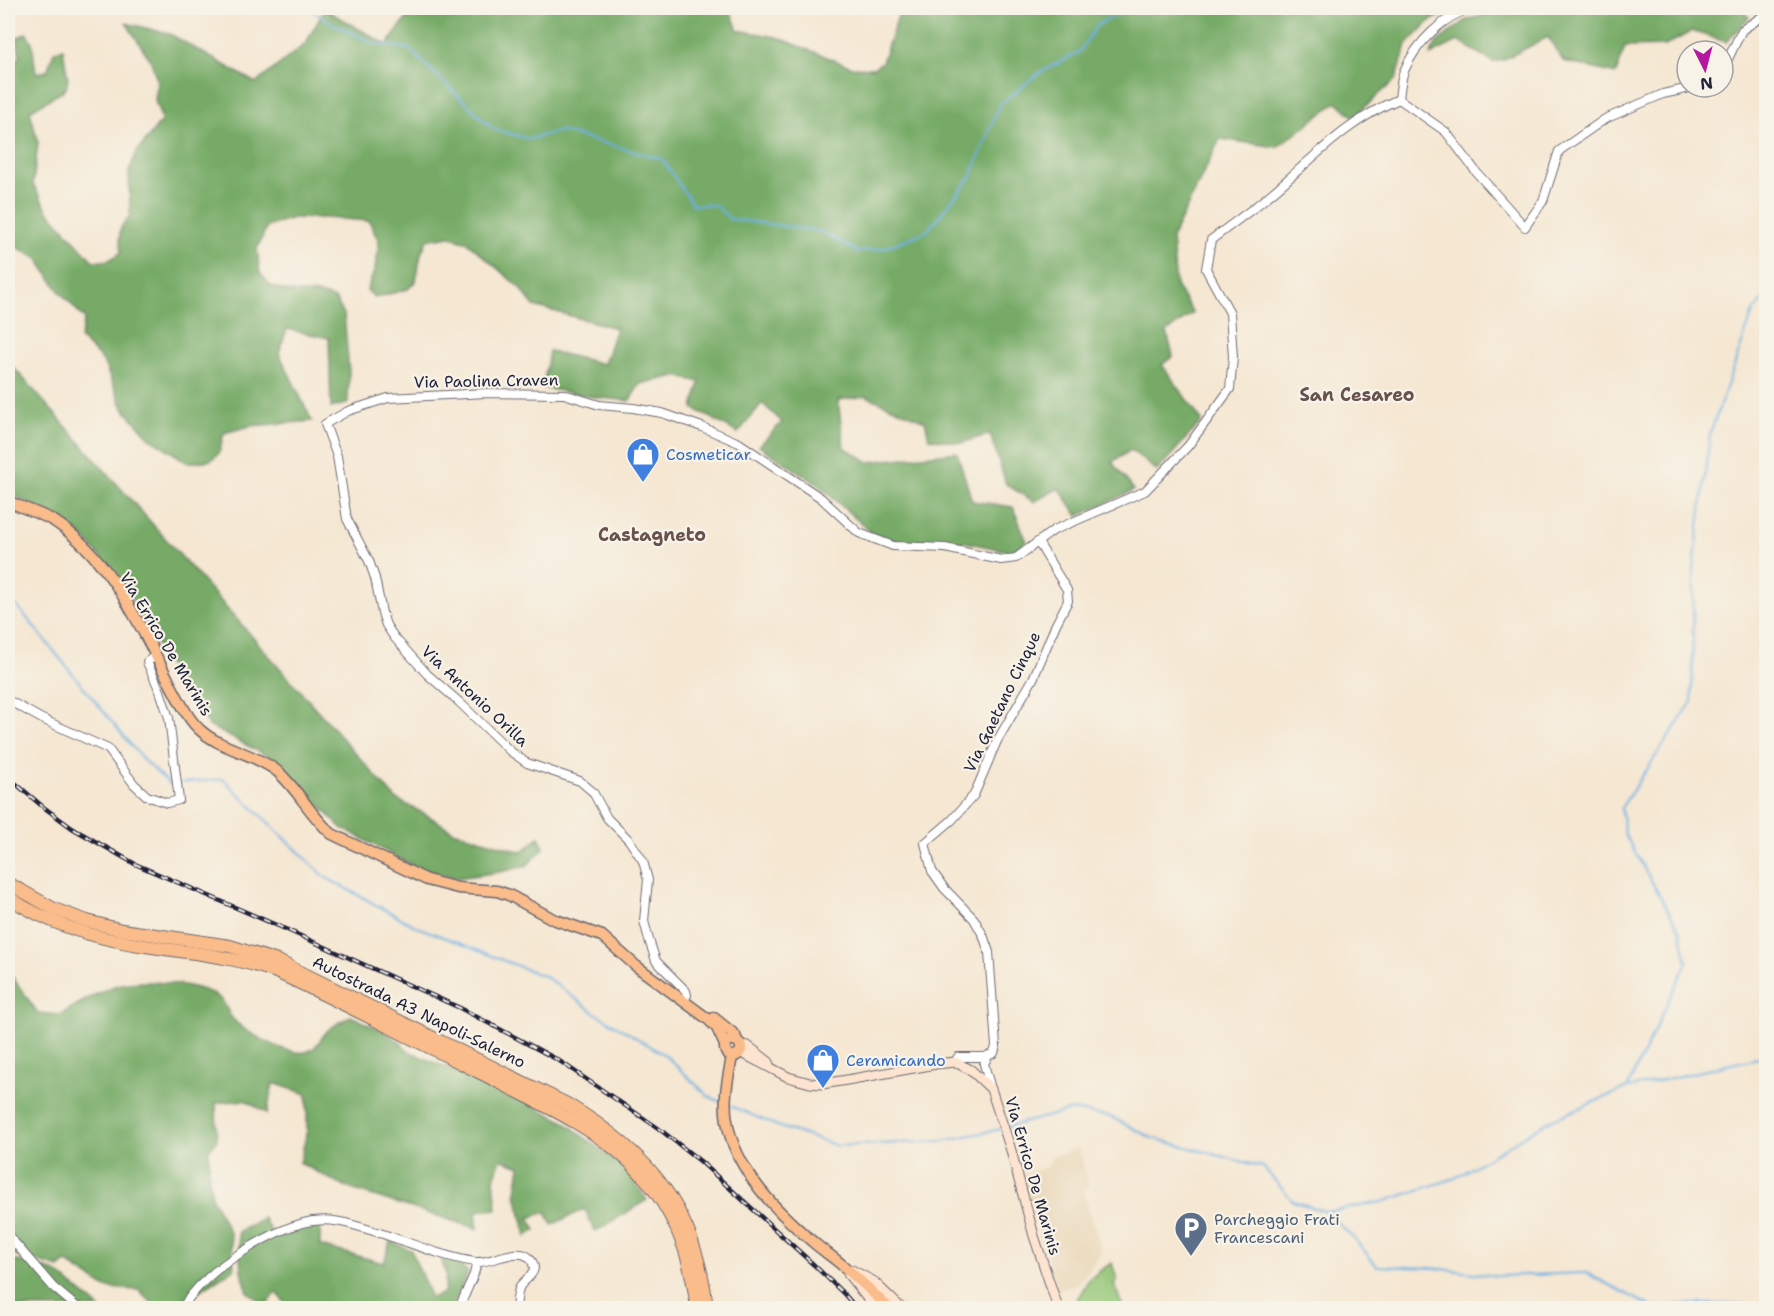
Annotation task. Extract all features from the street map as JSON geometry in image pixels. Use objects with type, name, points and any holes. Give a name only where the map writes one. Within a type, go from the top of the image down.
[{"type":"highway","name":"Autostrada A3 Napoli-Salerno","points":[[8,883],[54,909],[87,921],[122,930],[230,946],[279,962],[567,1104],[605,1128],[639,1157],[673,1200],[687,1242],[698,1308]]},
{"type":"highway","name":"Autostrada A3 Napoli-Salerno","points":[[8,897],[42,915],[97,937],[211,955],[261,966],[308,987],[558,1112],[603,1138],[632,1164],[658,1196],[687,1242],[700,1268],[707,1308]]},
{"type":"main road","name":"Via Errico De Marinis","points":[[8,501],[51,520],[86,547],[118,588],[180,702],[199,729],[275,770],[304,799],[324,828],[427,880],[458,888],[498,891],[553,919],[602,936],[636,966],[708,1018],[717,1028],[725,1045],[725,1052],[737,1049]]},
{"type":"main road","points":[[687,1004],[705,1011],[735,1035],[737,1049],[726,1088],[726,1107],[727,1122],[738,1157],[778,1209],[889,1308]]},
{"type":"main road","points":[[737,1049],[788,1077],[822,1084],[925,1065],[955,1062]]},
{"type":"main road","name":"Via Errico De Marinis","points":[[955,1062],[970,1070],[991,1089],[1010,1147],[1035,1241],[1058,1308]]},
{"type":"main road","points":[[842,1264],[875,1308]]},
{"type":"main road","points":[[842,1264],[873,1281],[901,1308]]},
{"type":"street","points":[[1399,99],[1403,73],[1411,57],[1425,40],[1450,17],[1473,8]]},
{"type":"street","points":[[1735,44],[1742,30],[1767,14]]},
{"type":"street","points":[[1399,99],[1446,132],[1477,173],[1525,227],[1543,201],[1559,151],[1605,119],[1663,94],[1675,91]]},
{"type":"street","points":[[1038,542],[1054,530],[1145,491],[1188,446],[1230,389],[1233,357],[1230,313],[1206,269],[1211,240],[1266,198],[1318,151],[1374,111],[1399,99]]},
{"type":"street","name":"Via Paolina Craven","points":[[325,424],[348,411],[388,398],[487,393],[564,394],[599,405],[662,413],[739,443],[822,498],[859,533],[893,546],[945,548],[1001,560],[1016,558],[1038,542]]},
{"type":"street","name":"Via Antonio Orilla","points":[[325,424],[336,456],[347,519],[369,561],[382,613],[390,632],[427,674],[510,751],[527,763],[580,782],[592,792],[607,818],[629,840],[643,861],[648,880],[644,921],[649,940],[656,961],[686,992],[687,1004]]},
{"type":"street","name":"Via Gaetano Cinque","points":[[988,1056],[994,1053],[996,1046],[989,952],[983,934],[974,919],[944,888],[932,871],[925,843],[952,820],[974,795],[998,741],[1033,680],[1068,600],[1067,590],[1038,542]]},
{"type":"street","points":[[8,700],[42,719],[108,749],[134,784],[147,796],[167,803],[179,800],[169,718],[147,662],[155,656]]},
{"type":"street","points":[[955,1062],[958,1057],[988,1056],[984,1064],[991,1089]]},
{"type":"street","points":[[182,1308],[189,1297],[224,1263],[259,1241],[304,1222],[327,1220],[347,1223],[442,1254],[477,1262],[486,1262],[519,1253],[526,1255],[532,1260],[533,1273],[520,1287],[516,1308]]},
{"type":"street","points":[[8,1235],[53,1287],[78,1308]]},
{"type":"street","points":[[459,1308],[477,1262]]},
{"type":"shaded area","points":[[1079,1148],[1089,1186],[1083,1191],[1102,1252],[1078,1284],[1058,1290],[1020,1176],[1047,1167],[1052,1156]]},
{"type":"green space","points":[[414,8],[729,8],[738,30],[777,37],[852,67],[873,68],[882,62],[901,8],[1456,8],[1430,21],[1407,45],[1396,79],[1354,117],[1337,102],[1277,147],[1220,139],[1172,238],[1176,286],[1193,313],[1167,332],[1173,356],[1162,365],[1202,421],[1157,471],[1131,450],[1112,462],[1134,490],[1078,516],[1059,488],[1034,502],[1006,484],[990,434],[961,443],[929,438],[925,421],[866,396],[838,400],[844,447],[869,462],[957,452],[972,501],[1013,507],[1027,542],[1012,552],[965,542],[897,542],[873,534],[816,483],[759,446],[782,422],[762,403],[738,433],[693,408],[700,382],[676,376],[640,384],[629,401],[543,388],[549,351],[604,364],[616,328],[534,306],[520,288],[467,242],[449,236],[427,240],[421,254],[416,281],[408,289],[375,298],[367,290],[375,269],[379,242],[369,221],[293,218],[267,226],[257,249],[260,273],[271,286],[289,292],[319,294],[335,299],[344,314],[349,372],[348,403],[331,408],[329,338],[287,329],[279,353],[312,421],[250,426],[224,433],[219,453],[211,460],[188,463],[149,437],[123,408],[103,361],[80,338],[85,319],[59,291],[38,259],[8,242],[8,59],[20,58],[17,38],[26,33],[32,42],[36,73],[47,71],[54,52],[63,48],[68,79],[66,89],[30,111],[38,143],[33,184],[48,211],[93,261],[101,261],[111,259],[121,252],[120,232],[130,216],[129,171],[137,152],[162,120],[155,101],[157,81],[151,61],[126,23],[170,34],[256,83],[305,44],[325,9],[387,45]]},
{"type":"green space","points":[[1517,8],[1692,8],[1697,14],[1712,8],[1743,8],[1749,18],[1729,39],[1717,39],[1692,31],[1665,46],[1625,47],[1616,74],[1563,61],[1548,37],[1503,60],[1493,62],[1458,41],[1430,55],[1437,42],[1468,19]]},
{"type":"green space","points":[[8,361],[396,799],[453,831],[522,852],[539,837],[544,848],[526,866],[500,872],[458,878],[421,870],[340,827],[279,762],[209,726],[186,697],[124,585],[86,540],[58,517],[8,493]]},
{"type":"green space","points":[[8,971],[38,1013],[60,1015],[99,993],[123,984],[151,982],[196,988],[218,997],[231,1016],[247,1030],[278,1047],[298,1052],[306,1052],[313,1048],[328,1030],[351,1016],[399,1041],[408,1051],[443,1066],[470,1073],[563,1121],[624,1167],[647,1200],[595,1232],[585,1209],[552,1225],[546,1212],[529,1218],[536,1230],[526,1236],[516,1194],[520,1166],[501,1159],[494,1179],[497,1209],[476,1211],[478,1229],[345,1187],[300,1163],[307,1130],[307,1094],[273,1083],[267,1113],[245,1100],[216,1103],[217,1140],[209,1150],[209,1177],[212,1198],[230,1233],[234,1269],[172,1308],[157,1308],[139,1290],[106,1288],[66,1262],[59,1268],[8,1253]]},
{"type":"green space","points":[[263,1218],[275,1238],[304,1227],[320,1227],[320,1246],[384,1263],[390,1241],[411,1250],[431,1298],[444,1293],[446,1275],[441,1257],[458,1263],[468,1272],[452,1308],[288,1308],[277,1292],[265,1306],[248,1292],[241,1270],[238,1232]]},
{"type":"green space","points":[[8,1258],[56,1272],[100,1308],[8,1308]]},
{"type":"green space","points":[[1112,1263],[1117,1280],[1114,1284],[1123,1308],[1072,1308],[1071,1305],[1079,1297],[1088,1281]]},
{"type":"waterway","points":[[308,8],[332,23],[373,43],[409,49],[493,129],[529,139],[560,131],[662,159],[693,205],[715,205],[730,219],[820,231],[858,252],[884,248],[927,231],[971,177],[1000,104],[1039,73],[1079,52],[1097,25],[1129,8]]},
{"type":"waterway","points":[[1007,1127],[1072,1110],[1111,1117],[1152,1138],[1263,1167],[1293,1201],[1327,1212],[1382,1202],[1455,1178],[1549,1121],[1627,1088],[1687,962],[1680,931],[1625,835],[1621,808],[1692,702],[1694,568],[1710,434],[1753,312],[1766,295]]},
{"type":"waterway","points":[[8,595],[144,761],[170,784],[175,784]]},
{"type":"waterway","points":[[181,783],[223,779],[325,877],[415,926],[546,977],[595,1013],[665,1055],[708,1096],[723,1103]]},
{"type":"waterway","points":[[1629,1088],[1766,1056]]},
{"type":"waterway","points":[[731,1106],[780,1127],[838,1146],[942,1141],[1001,1129]]},
{"type":"waterway","points":[[1327,1212],[1377,1266],[1435,1268],[1497,1276],[1586,1273],[1654,1308],[1686,1304],[1766,1304]]},
{"type":"railway","points":[[8,777],[72,828],[135,864],[460,1008],[558,1060],[658,1128],[700,1161],[814,1265],[856,1308]]},
{"type":"place","name":"Cosmeticar","points":[[643,483]]},
{"type":"place","name":"Ceramicando","points":[[823,1089]]},
{"type":"place","name":"Parcheggio Frati Francescani","points":[[1191,1257]]},
{"type":"district","name":"San Cesareo","points":[[1357,395]]},
{"type":"district","name":"Castagneto","points":[[652,535]]}]
